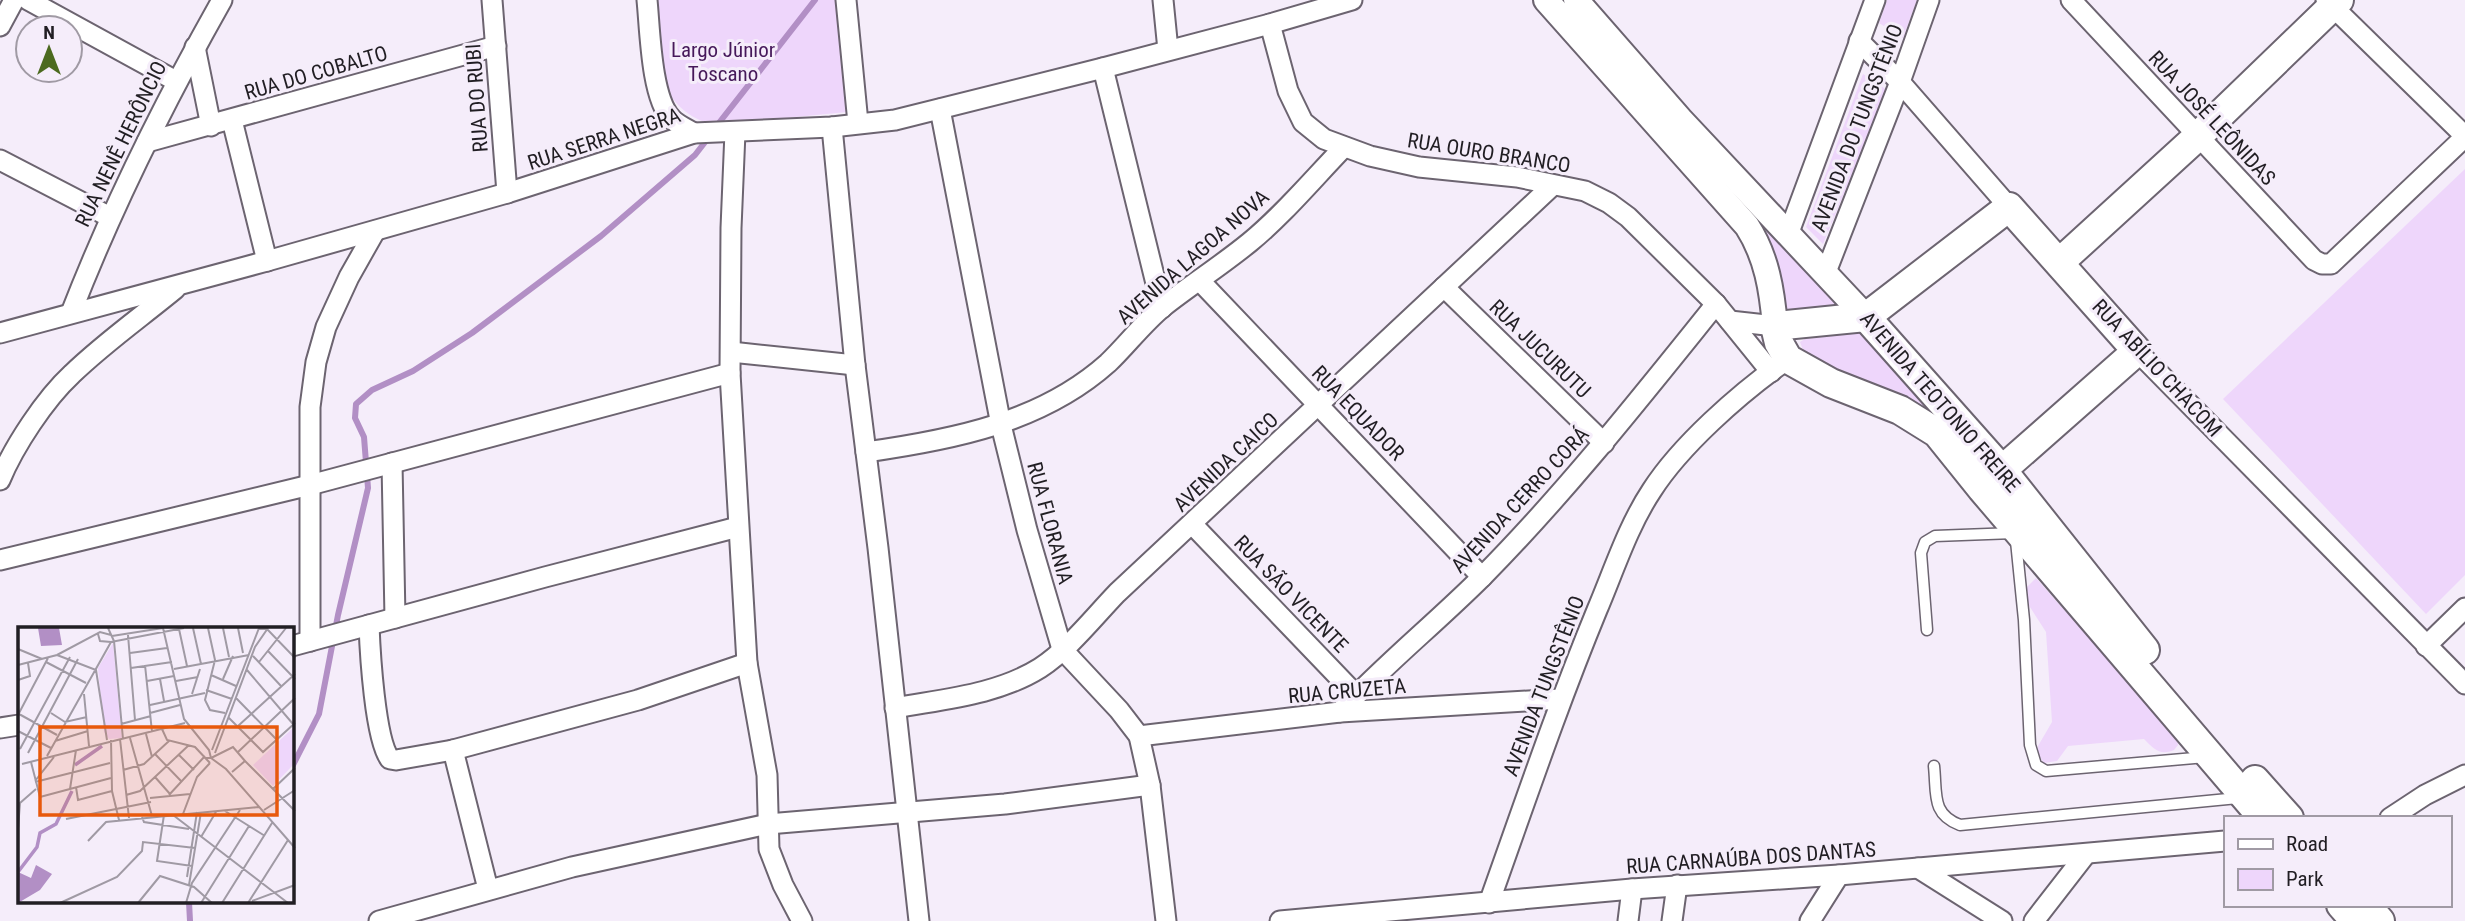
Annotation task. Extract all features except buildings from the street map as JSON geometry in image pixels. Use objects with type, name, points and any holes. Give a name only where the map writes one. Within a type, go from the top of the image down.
[{"type":"main road","points":[[2060,262],[2197,137],[2333,2]]},
{"type":"main road","points":[[1775,326],[1866,317],[2009,207]]},
{"type":"main road","name":"RUA ABÍLIO CHACOM","points":[[2009,207],[2137,351]]},
{"type":"main road","name":"AVENIDA TEOTONIO FREIRE","points":[[1866,317],[2002,470],[2220,742],[2287,816]]},
{"type":"main road","name":"AVENIDA TEOTONIO FREIRE","points":[[1775,326],[1779,343],[1779,366],[1900,410],[1937,433],[2013,528],[2255,807]]},
{"type":"main road","points":[[2002,470],[2137,351]]},
{"type":"main road","points":[[2343,907],[2355,921]]},
{"type":"main road","points":[[2368,907],[2380,921]]},
{"type":"street","points":[[0,26],[14,0]]},
{"type":"street","points":[[28,0],[176,81]]},
{"type":"street","name":"RUA NENÊ HERÔNCIO","points":[[71,313],[110,217],[176,81],[222,0]]},
{"type":"street","name":"RUA DO RUBI","points":[[492,0],[507,193]]},
{"type":"street","points":[[647,0],[654,71],[661,99],[670,118],[694,133]]},
{"type":"street","points":[[846,0],[858,123]]},
{"type":"street","points":[[1163,0],[1168,50]]},
{"type":"street","name":"RUA SERRA NEGRA","points":[[0,333],[507,193],[694,133],[832,127],[895,120],[1103,68],[1352,0]]},
{"type":"street","name":"AVENIDA TEOTONIO FREIRE","points":[[1546,0],[1826,272],[1866,317]]},
{"type":"street","name":"AVENIDA TEOTONIO FREIRE","points":[[1576,0],[1757,242],[1768,275],[1775,326]]},
{"type":"street","name":"AVENIDA DO TUNGSTÊNIO","points":[[1788,235],[1875,0]]},
{"type":"street","name":"AVENIDA DO TUNGSTÊNIO","points":[[1826,272],[1929,0]]},
{"type":"street","name":"RUA JOSÉ LEÔNIDAS","points":[[2071,0],[2197,137],[2314,260],[2322,264],[2331,264],[2465,136]]},
{"type":"street","points":[[2333,2],[2465,136]]},
{"type":"street","name":"RUA OURO BRANCO","points":[[1270,24],[1288,91],[1303,122],[1324,139],[1370,156],[1419,167],[1517,177],[1585,191],[1609,202],[1628,217],[1730,321],[1779,366]]},
{"type":"street","name":"RUA ABÍLIO CHACOM","points":[[1859,41],[1900,82],[2009,207]]},
{"type":"street","name":"RUA DO COBALTO","points":[[147,142],[496,46]]},
{"type":"street","points":[[195,47],[211,126]]},
{"type":"street","points":[[1103,68],[1162,308]]},
{"type":"street","name":"RUA FLORANIA","points":[[940,109],[1001,425],[1027,530],[1062,649],[1119,710],[1139,736],[1150,785],[1167,921]]},
{"type":"street","points":[[232,120],[267,261]]},
{"type":"street","points":[[832,127],[855,365],[919,921]]},
{"type":"street","points":[[735,132],[730,373],[747,663],[767,775],[769,849],[783,885],[802,921]]},
{"type":"street","name":"AVENIDA LAGOA NOVA","points":[[866,452],[927,444],[1001,425],[1044,404],[1097,371],[1162,308],[1252,241],[1343,147]]},
{"type":"street","points":[[0,160],[110,217]]},
{"type":"street","name":"AVENIDA CAICO","points":[[895,708],[973,694],[1008,683],[1040,668],[1553,185]]},
{"type":"street","points":[[375,231],[349,277],[326,327],[316,362],[310,407],[310,485],[301,644],[738,527]]},
{"type":"street","name":"RUA EQUADOR","points":[[1200,281],[1482,577]]},
{"type":"street","points":[[0,480],[7,463],[34,421],[71,375],[182,284]]},
{"type":"street","name":"RUA JUCURUTU","points":[[1444,287],[1604,443]]},
{"type":"street","name":"AVENIDA CERRO CORÁ","points":[[1340,712],[1482,577],[1604,443],[1716,304]]},
{"type":"street","points":[[1730,321],[1775,326]]},
{"type":"street","name":"RUA ABÍLIO CHACOM","points":[[2137,351],[2465,684]]},
{"type":"street","points":[[731,352],[855,365]]},
{"type":"street","name":"AVENIDA TUNGSTÊNIO","points":[[1489,903],[1561,699],[1633,523],[1652,490],[1672,464],[1720,415],[1779,366]]},
{"type":"street","points":[[0,560],[310,485],[730,373]]},
{"type":"street","points":[[392,463],[396,618]]},
{"type":"street","points":[[1982,489],[2002,470]]},
{"type":"street","name":"RUA SÃO VICENTE","points":[[1193,525],[1356,695]]},
{"type":"street","points":[[2426,646],[2465,608]]},
{"type":"street","points":[[369,625],[372,677],[386,754],[390,759],[396,760],[453,750],[638,700],[747,663]]},
{"type":"street","name":"RUA CRUZETA","points":[[1139,736],[1340,712],[1561,699]]},
{"type":"street","points":[[0,729],[18,725]]},
{"type":"street","points":[[453,750],[488,889]]},
{"type":"street","points":[[2393,816],[2425,795],[2465,775]]},
{"type":"street","points":[[379,921],[488,889],[649,849],[768,824],[1004,804],[1150,785]]},
{"type":"street","name":"RUA CARNAÚBA DOS DANTAS","points":[[1280,921],[1392,917],[1489,903],[1632,889],[1839,875],[2224,841]]},
{"type":"street","points":[[2034,921],[2086,854]]},
{"type":"street","points":[[1918,868],[2002,921]]},
{"type":"street","points":[[1810,921],[1839,875]]},
{"type":"street","points":[[1671,921],[1677,885]]},
{"type":"street","points":[[1628,921],[1632,889]]},
{"type":"lane","points":[[1927,630],[1921,553],[1926,542],[1935,536],[2013,528],[2024,620],[2029,745],[2036,765],[2046,771],[2210,756]]},
{"type":"lane","points":[[1934,766],[1938,806],[1946,819],[1960,825],[2255,807]]},
{"type":"green space","name":"Largo Júnior Toscano","points":[[655,0],[837,0],[847,112],[713,125],[693,116],[678,105],[662,76]]},
{"type":"green space","points":[[1887,0],[1917,0],[1903,38],[1879,23]]},
{"type":"green space","points":[[1863,74],[1887,90],[1823,244],[1806,227]]},
{"type":"green space","points":[[2465,169],[2465,575],[2426,614],[2223,399]]},
{"type":"green space","points":[[1764,226],[1848,310],[1786,319],[1781,276]]},
{"type":"green space","points":[[1858,330],[1870,337],[1940,423],[1805,355],[1800,342],[1818,331]]},
{"type":"green space","points":[[2036,578],[2177,737],[2178,745],[2174,750],[2161,752],[2144,739],[2068,746],[2057,761],[2044,763],[2038,755],[2038,746],[2052,722],[2046,632],[2028,604],[2025,589]]},
{"type":"waterway","points":[[715,128],[815,0]]},
{"type":"waterway","points":[[294,763],[319,714],[338,615],[368,488],[364,437],[355,418],[356,404],[372,390],[413,371],[472,333],[601,236],[695,155],[709,137]]},
{"type":"waterway","points":[[189,904],[190,921]]}]
